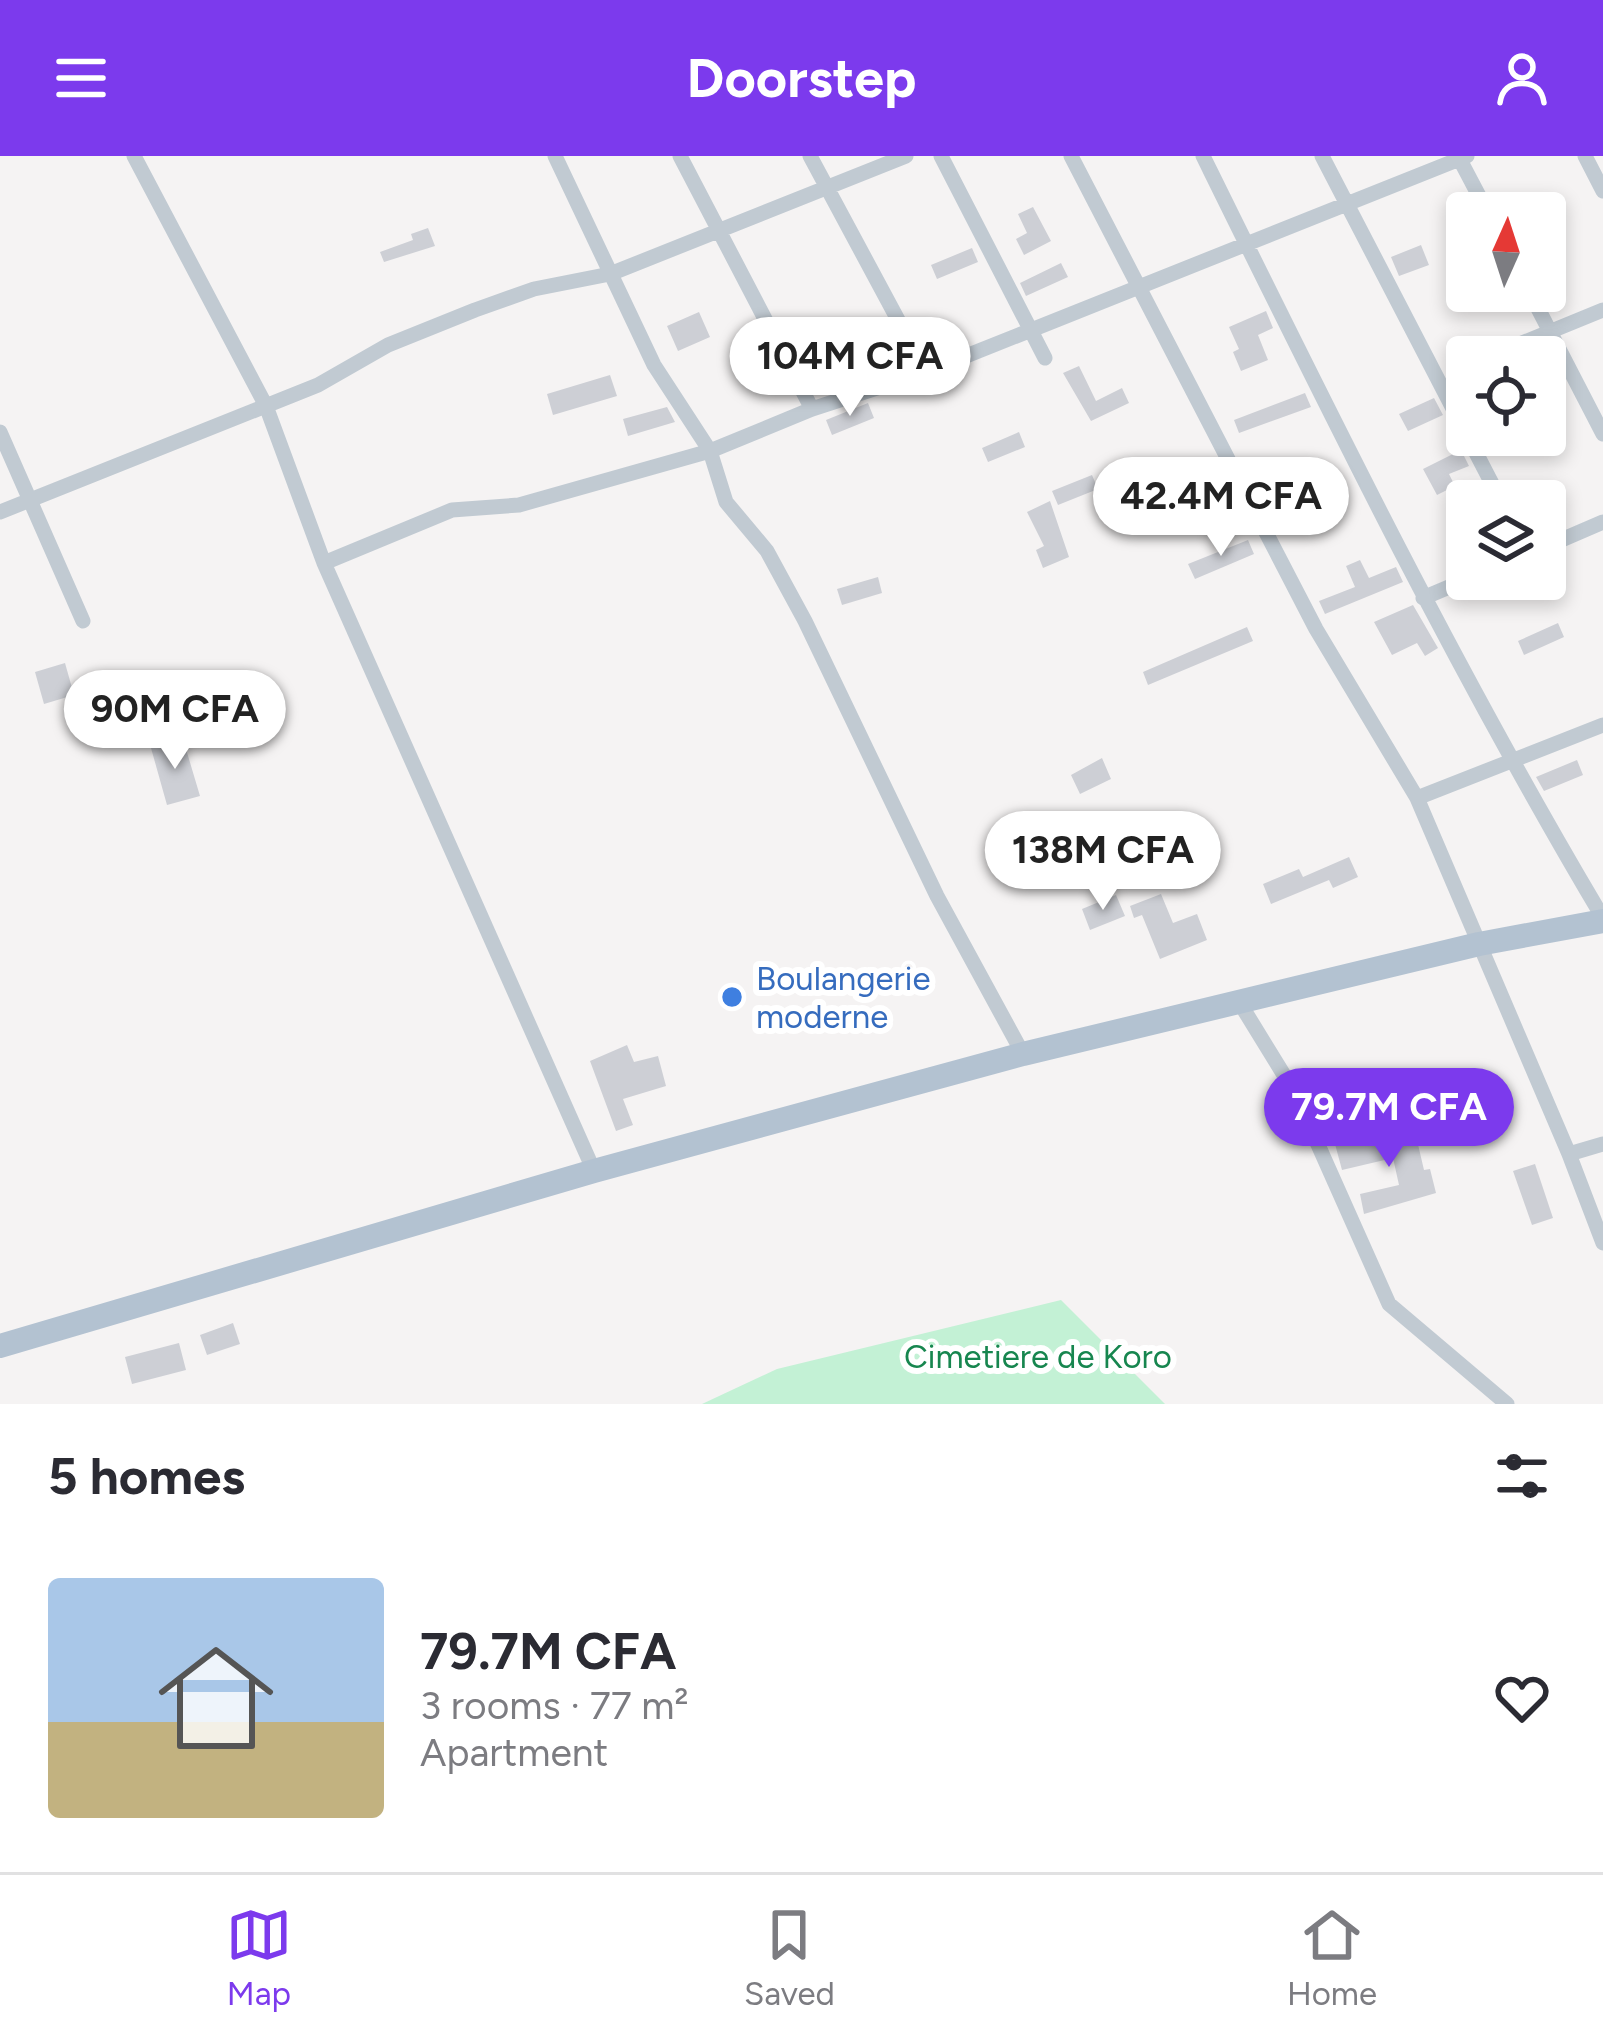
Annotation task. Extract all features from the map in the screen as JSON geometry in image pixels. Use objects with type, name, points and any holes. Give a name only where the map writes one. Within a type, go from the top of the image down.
[{"type":"main road","points":[[0,1346],[594,1171],[1023,1054],[1479,944],[1603,920]]},
{"type":"street","points":[[134,156],[266,406],[324,563],[594,1171]]},
{"type":"street","points":[[555,156],[654,365],[710,451],[726,502],[767,551],[795,603],[937,896],[1023,1054]]},
{"type":"street","points":[[680,156],[812,409]]},
{"type":"street","points":[[810,156],[926,372]]},
{"type":"street","points":[[0,512],[168,449],[318,385],[388,345],[475,310],[534,289],[610,274],[906,156]]},
{"type":"street","points":[[940,156],[1045,358]]},
{"type":"street","points":[[1071,156],[1316,629],[1417,798],[1599,1216],[1603,1244]]},
{"type":"street","points":[[1203,156],[1424,598],[1510,762],[1603,920]]},
{"type":"street","points":[[1322,156],[1490,480]]},
{"type":"street","points":[[1585,156],[1603,190]]},
{"type":"street","points":[[324,563],[452,510],[519,505],[710,451],[812,409],[926,372],[1462,157],[1478,192]]},
{"type":"street","points":[[1540,336],[1603,310]]},
{"type":"street","points":[[1540,312],[1603,434]]},
{"type":"street","points":[[0,432],[82,621]]},
{"type":"street","points":[[1566,538],[1603,522]]},
{"type":"street","points":[[1424,598],[1446,588]]},
{"type":"street","points":[[1417,798],[1603,725]]},
{"type":"street","points":[[1240,1005],[1295,1093],[1389,1304],[1507,1404]]},
{"type":"street","points":[[1569,1154],[1603,1144]]},
{"type":"green space","name":"Cimetiere de Koro","points":[[1061,1300],[1165,1404],[702,1404],[777,1369]]},
{"type":"building","points":[[1033,207],[1051,241],[1024,255],[1016,239],[1027,233],[1018,214]]},
{"type":"building","points":[[428,228],[435,246],[384,262],[380,252],[413,240],[411,234]]},
{"type":"building","points":[[1421,245],[1429,265],[1399,276],[1391,257]]},
{"type":"building","points":[[972,248],[978,262],[937,279],[931,265]]},
{"type":"building","points":[[1061,263],[1068,277],[1026,296],[1020,283]]},
{"type":"building","points":[[1266,311],[1273,328],[1258,335],[1268,360],[1241,371],[1233,352],[1239,349],[1229,327]]},
{"type":"building","points":[[699,312],[710,337],[678,351],[667,326]]},
{"type":"building","points":[[1079,366],[1096,401],[1122,388],[1129,403],[1091,421],[1063,373]]},
{"type":"building","points":[[610,375],[617,396],[553,415],[547,394]]},
{"type":"building","points":[[1305,393],[1311,407],[1239,433],[1234,420]]},
{"type":"building","points":[[1434,398],[1443,415],[1408,431],[1399,414]]},
{"type":"building","points":[[868,403],[874,418],[832,435],[826,420]]},
{"type":"building","points":[[667,407],[675,422],[628,436],[623,419]]},
{"type":"building","points":[[1019,432],[1025,447],[988,462],[982,448]]},
{"type":"building","points":[[1449,456],[1464,456],[1469,466],[1449,474],[1452,480],[1446,480],[1446,490],[1437,495],[1423,469]]},
{"type":"building","points":[[1092,475],[1098,489],[1058,505],[1052,491]]},
{"type":"building","points":[[1050,501],[1069,557],[1043,568],[1036,550],[1044,546],[1027,512]]},
{"type":"building","points":[[1248,540],[1254,554],[1195,579],[1188,564]]},
{"type":"building","points":[[1360,560],[1369,578],[1396,567],[1403,582],[1325,614],[1319,601],[1355,587],[1346,566]]},
{"type":"building","points":[[878,577],[882,593],[842,605],[837,589]]},
{"type":"building","points":[[1413,605],[1438,648],[1425,656],[1417,643],[1392,655],[1374,622]]},
{"type":"building","points":[[1558,623],[1564,637],[1524,655],[1518,641]]},
{"type":"building","points":[[1247,627],[1253,641],[1148,685],[1143,672]]},
{"type":"building","points":[[65,663],[74,695],[44,704],[35,672]]},
{"type":"building","points":[[183,739],[200,796],[167,805],[151,748]]},
{"type":"building","points":[[1102,758],[1111,779],[1080,794],[1071,775]]},
{"type":"building","points":[[1577,760],[1583,775],[1544,791],[1536,777]]},
{"type":"building","points":[[1108,813],[1116,830],[1136,822],[1141,835],[1107,849],[1111,859],[1090,868],[1086,860],[1059,870],[1053,855],[1098,837],[1091,821]]},
{"type":"building","points":[[1349,857],[1358,877],[1333,888],[1329,880],[1271,904],[1263,884],[1299,869],[1303,877]]},
{"type":"building","points":[[1161,894],[1173,923],[1197,914],[1207,940],[1160,959],[1142,915],[1134,918],[1130,906]]},
{"type":"building","points":[[1116,895],[1125,916],[1090,930],[1082,909]]},
{"type":"building","points":[[627,1045],[634,1062],[658,1056],[666,1086],[623,1099],[633,1125],[616,1131],[590,1061]]},
{"type":"building","points":[[1372,1136],[1374,1145],[1416,1136],[1424,1170],[1430,1169],[1436,1193],[1364,1214],[1360,1194],[1399,1185],[1393,1158],[1342,1170],[1335,1144]]},
{"type":"building","points":[[1535,1164],[1553,1218],[1532,1225],[1513,1171]]},
{"type":"building","points":[[233,1323],[240,1344],[207,1355],[200,1335]]},
{"type":"building","points":[[179,1343],[186,1370],[132,1384],[125,1357]]},
{"type":"place","name":"Boulangerie moderne","points":[[732,997]]}]
